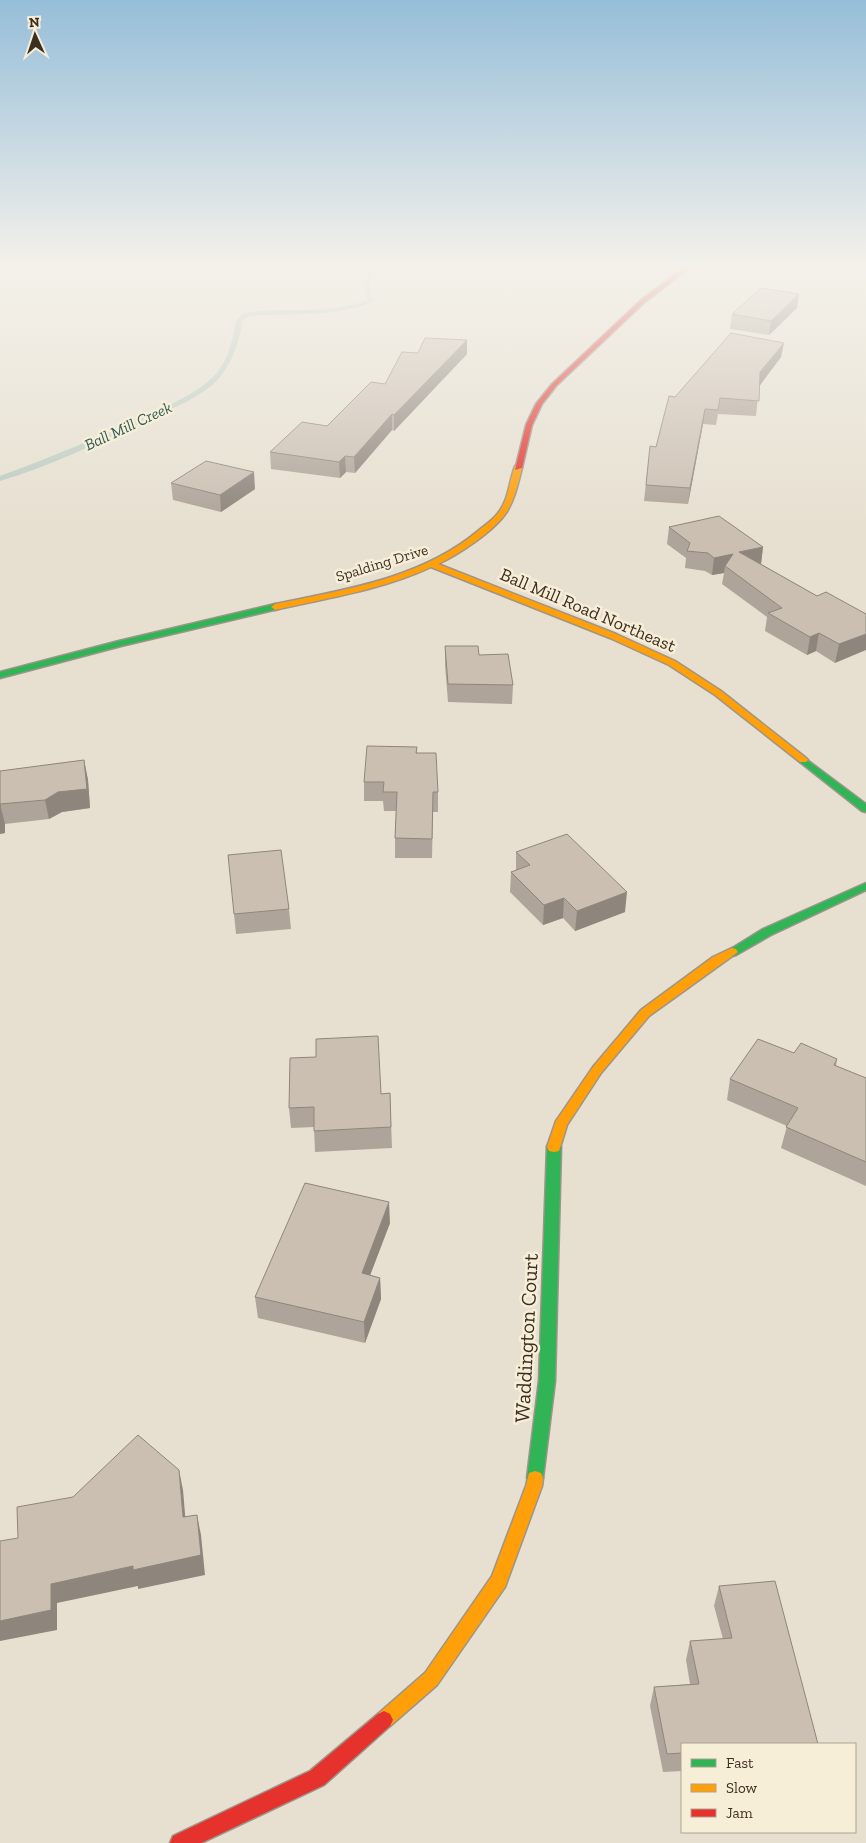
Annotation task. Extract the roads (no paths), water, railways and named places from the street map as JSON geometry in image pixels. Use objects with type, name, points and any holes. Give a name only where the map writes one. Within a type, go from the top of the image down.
[{"type":"street","name":"Spalding Drive","points":[[0,675],[129,642],[371,585],[433,564],[475,540],[503,512],[511,494],[529,425],[539,404],[554,385],[591,350]]},
{"type":"street","name":"Ball Mill Road Northeast","points":[[433,564],[613,636],[672,664],[718,692],[866,809]]},
{"type":"street","name":"Waddington Court","points":[[180,1843],[317,1778],[431,1679],[499,1581],[534,1486],[547,1381],[552,1152],[561,1124],[597,1070],[645,1013],[716,960],[768,932],[866,886]]},
{"type":"waterway","name":"Ball Mill Creek","points":[[0,479],[86,446],[191,397],[217,377],[229,358],[232,350]]}]
